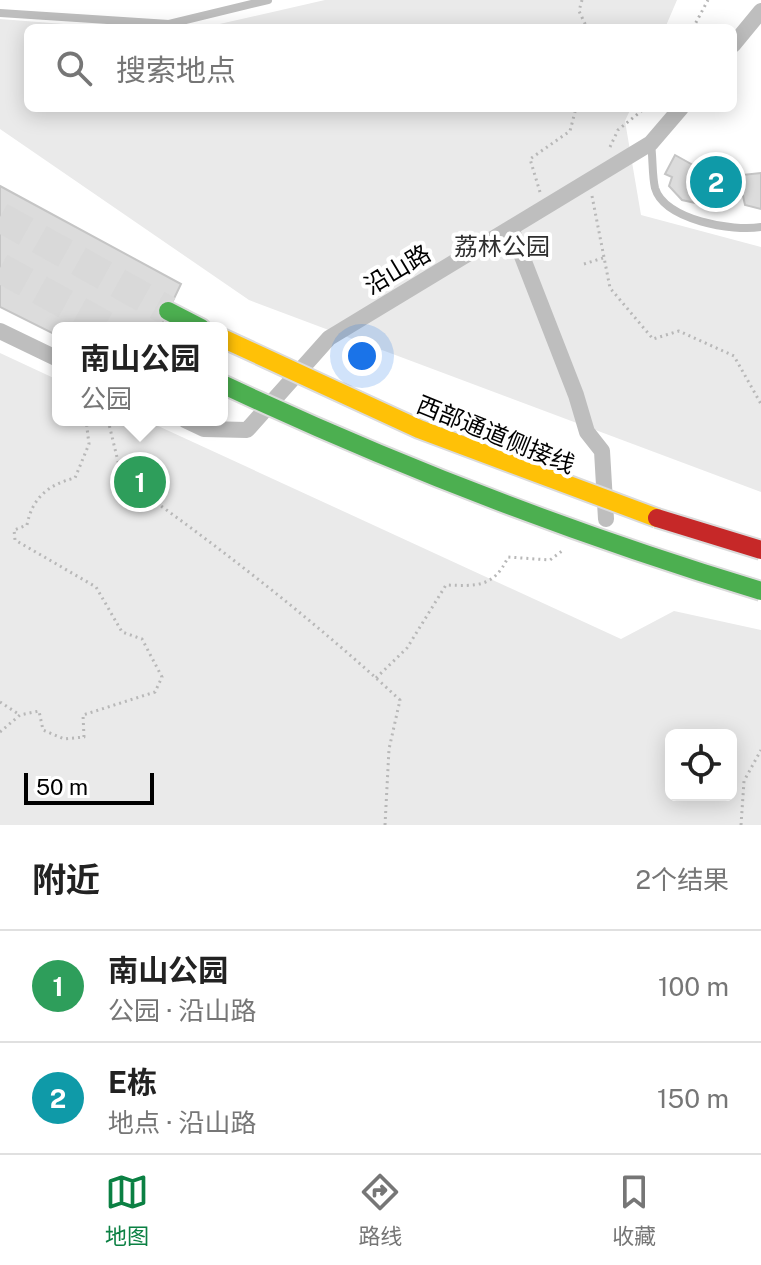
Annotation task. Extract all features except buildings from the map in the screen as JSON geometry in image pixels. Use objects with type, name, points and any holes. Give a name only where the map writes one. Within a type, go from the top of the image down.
[{"type":"highway","points":[[168,311],[189,322]]},
{"type":"highway","name":"西部通道侧接线","points":[[228,341],[425,433],[555,485],[761,550]]},
{"type":"highway","points":[[228,387],[424,476],[593,538],[761,591]]},
{"type":"street","points":[[737,40],[761,11]]},
{"type":"street","name":"沿山路","points":[[198,426],[204,429],[247,430],[329,338],[651,143],[678,112]]},
{"type":"street","points":[[511,228],[576,395],[587,432],[602,451],[606,519]]},
{"type":"street","points":[[0,331],[52,356]]},
{"type":"lane","points":[[0,13],[169,24],[268,0]]},
{"type":"lane","points":[[651,143],[656,191],[676,213],[714,226],[761,227]]},
{"type":"path","points":[[582,0],[579,11],[585,24]]},
{"type":"path","points":[[695,24],[708,0]]},
{"type":"path","points":[[545,207],[530,159],[570,131],[575,112]]},
{"type":"path","points":[[612,167],[610,147],[618,130],[640,112]]},
{"type":"path","points":[[589,181],[610,288],[653,339],[679,331],[734,356],[761,404]]},
{"type":"path","points":[[584,264],[604,258]]},
{"type":"path","points":[[0,732],[20,715],[39,711],[43,730],[64,739],[84,737],[83,715],[155,692],[162,677],[142,639],[122,632],[96,587],[15,540],[14,530],[27,525],[30,508],[54,483],[75,478],[89,444],[87,426]]},
{"type":"path","points":[[109,426],[122,478],[198,532],[400,700],[389,749],[385,825]]},
{"type":"path","points":[[376,678],[407,648],[446,585],[483,587],[501,574],[508,557],[550,560],[572,543]]},
{"type":"path","points":[[0,702],[20,715]]},
{"type":"path","points":[[741,825],[744,781],[761,750]]},
{"type":"green space","points":[[325,0],[677,0],[667,24],[220,24]]},
{"type":"green space","name":"荔林公园","points":[[0,19],[64,24],[24,24],[24,112],[629,112],[625,121],[641,215],[761,247],[761,492],[249,300],[0,129]]},
{"type":"green space","points":[[0,353],[52,377],[52,426],[158,426],[621,639],[674,611],[761,630],[761,825],[0,825]]},
{"type":"tunnel","points":[[0,217],[168,311]]},
{"type":"tunnel","points":[[0,268],[98,322]]},
{"type":"traffic: fast","points":[[168,311],[189,322]]},
{"type":"traffic: fast","points":[[228,387],[421,471],[555,523],[761,591]]},
{"type":"traffic: slow","points":[[228,341],[419,429],[657,518]]},
{"type":"traffic: jam","points":[[657,518],[761,550]]},
{"type":"place","name":"E栋","points":[[716,182]]},
{"type":"place","name":"南山公园","points":[[140,482]]}]
